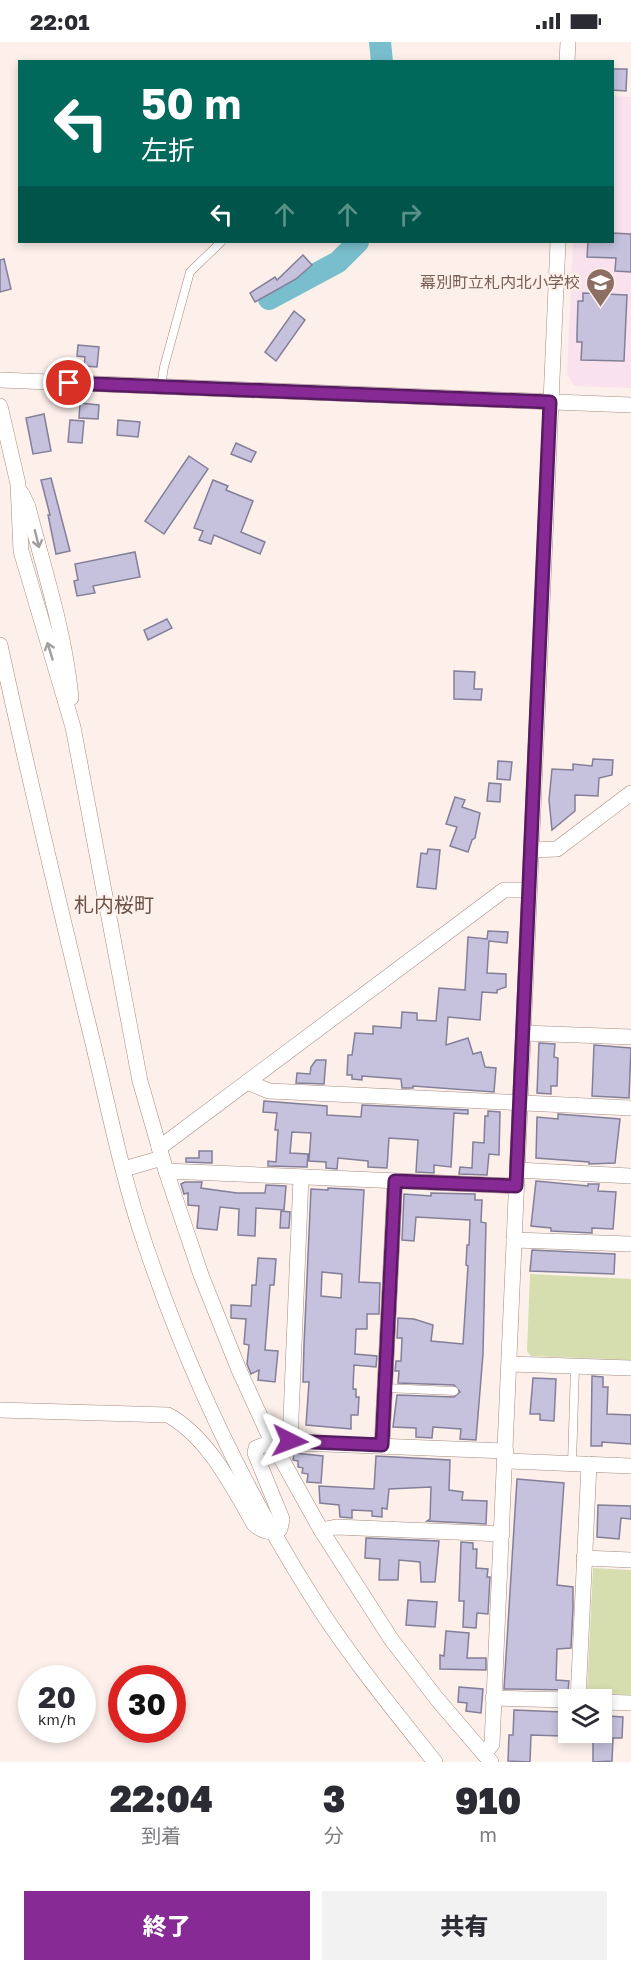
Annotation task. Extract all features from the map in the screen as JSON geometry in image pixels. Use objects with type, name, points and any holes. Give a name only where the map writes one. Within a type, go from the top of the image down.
[{"type":"street","points":[[567,60],[568,42]]},
{"type":"street","points":[[0,406],[18,484],[21,551],[73,728],[140,1082],[201,1275],[239,1370],[272,1442],[321,1530],[392,1639],[436,1699],[487,1758],[492,1744],[506,1456],[558,243]]},
{"type":"street","points":[[0,380],[631,405]]},
{"type":"street","points":[[0,645],[26,764],[124,1169],[145,1243],[189,1357],[225,1438],[274,1533],[321,1611],[368,1679],[435,1762]]},
{"type":"street","points":[[531,849],[557,849],[631,793]]},
{"type":"street","points":[[163,1159],[247,1082],[504,890],[530,890]]},
{"type":"street","points":[[523,1033],[631,1037]]},
{"type":"street","points":[[247,1082],[269,1092],[631,1108]]},
{"type":"street","points":[[124,1169],[163,1159],[301,1178],[516,1186]]},
{"type":"street","points":[[517,1170],[631,1176]]},
{"type":"street","points":[[290,1441],[301,1178]]},
{"type":"street","points":[[382,1445],[395,1181]]},
{"type":"street","points":[[514,1240],[631,1244]]},
{"type":"street","points":[[510,1364],[631,1368]]},
{"type":"street","points":[[0,1410],[168,1415],[183,1423],[197,1436],[254,1524],[262,1531],[274,1533],[280,1529],[282,1519],[255,1454],[256,1448],[272,1442],[382,1445],[572,1464],[631,1466]]},
{"type":"street","points":[[578,1689],[589,1464]]},
{"type":"street","points":[[321,1530],[336,1527],[502,1534]]},
{"type":"street","points":[[584,1558],[631,1560]]},
{"type":"street","points":[[493,1698],[558,1700]]},
{"type":"street","points":[[612,1702],[631,1703]]},
{"type":"lane","points":[[161,386],[164,366],[190,272],[220,243]]},
{"type":"lane","points":[[572,1464],[575,1366]]},
{"type":"lane","points":[[385,1388],[454,1391]]},
{"type":"shaded area","name":"幕別町立札内北小学校","points":[[614,96],[631,97],[631,388],[574,386],[567,374],[573,243],[614,243]]},
{"type":"green space","points":[[530,1274],[631,1279],[631,1360],[531,1356],[527,1351]]},
{"type":"green space","points":[[593,1568],[631,1570],[631,1695],[612,1694],[612,1689],[587,1689]]},
{"type":"building","points":[[614,69],[627,69],[626,91],[614,90]]},
{"type":"building","points":[[614,233],[631,234],[631,272],[615,271],[616,258],[587,257],[588,243],[614,243]]},
{"type":"building","points":[[303,255],[312,265],[296,279],[255,302],[250,293],[275,277],[277,280]]},
{"type":"building","points":[[4,259],[11,289],[0,292],[0,260]]},
{"type":"building","points":[[583,293],[627,295],[624,361],[581,360],[582,342],[577,342],[577,334],[578,301],[583,301]]},
{"type":"building","points":[[294,311],[305,320],[276,361],[265,352]]},
{"type":"building","points":[[78,345],[99,347],[97,367],[84,366],[85,357],[77,356]]},
{"type":"building","points":[[80,403],[99,405],[98,419],[79,418]]},
{"type":"building","points":[[44,414],[51,451],[33,454],[26,418]]},
{"type":"building","points":[[70,420],[84,421],[82,443],[68,442]]},
{"type":"building","points":[[118,420],[140,422],[138,437],[117,435]]},
{"type":"building","points":[[236,443],[256,452],[251,462],[231,454]]},
{"type":"building","points":[[189,456],[208,469],[164,534],[145,521]]},
{"type":"building","points":[[51,478],[70,551],[56,554],[48,515],[50,515],[41,480]]},
{"type":"building","points":[[213,480],[228,486],[226,490],[253,501],[241,532],[265,542],[260,554],[214,535],[211,544],[199,540],[203,531],[194,528]]},
{"type":"building","points":[[135,552],[140,577],[93,586],[95,593],[77,596],[74,581],[78,580],[75,564]]},
{"type":"building","points":[[167,619],[172,628],[148,640],[144,630]]},
{"type":"building","points":[[454,671],[475,672],[474,689],[482,689],[481,700],[454,699]]},
{"type":"building","points":[[593,759],[613,760],[612,775],[599,778],[598,796],[575,795],[575,811],[552,830],[549,800],[552,769],[573,770],[573,764],[592,766]]},
{"type":"building","points":[[498,761],[512,762],[510,780],[497,779]]},
{"type":"building","points":[[489,783],[501,784],[500,802],[487,801]]},
{"type":"building","points":[[455,797],[465,800],[462,807],[480,813],[475,838],[468,852],[450,846],[457,827],[446,824]]},
{"type":"building","points":[[428,849],[440,850],[436,889],[417,887],[421,853],[427,854]]},
{"type":"building","points":[[488,931],[508,932],[507,943],[489,941],[487,973],[506,974],[506,987],[497,990],[497,993],[482,992],[480,1020],[448,1017],[446,1045],[468,1038],[473,1054],[481,1052],[485,1067],[496,1068],[494,1092],[413,1086],[413,1088],[402,1088],[401,1079],[362,1076],[362,1080],[352,1079],[352,1075],[347,1075],[348,1055],[352,1055],[355,1033],[373,1034],[373,1026],[401,1028],[402,1012],[417,1013],[417,1020],[436,1021],[439,988],[465,990],[468,937],[487,939]]},
{"type":"building","points":[[539,1043],[555,1044],[554,1057],[558,1058],[557,1086],[551,1086],[551,1094],[537,1093]]},
{"type":"building","points":[[594,1045],[631,1048],[629,1098],[592,1096]]},
{"type":"building","points":[[316,1060],[326,1060],[324,1084],[296,1083],[297,1073],[310,1074],[311,1067]]},
{"type":"building","points":[[264,1101],[327,1106],[327,1115],[361,1117],[362,1105],[468,1110],[468,1114],[454,1113],[451,1167],[434,1165],[434,1173],[416,1172],[418,1140],[389,1138],[387,1168],[368,1167],[368,1161],[338,1158],[337,1169],[326,1168],[326,1162],[309,1161],[311,1133],[292,1132],[290,1153],[308,1154],[307,1167],[268,1166],[268,1161],[276,1162],[277,1113],[263,1112]]},
{"type":"building","points":[[488,1111],[500,1112],[499,1155],[489,1154],[487,1175],[459,1174],[460,1167],[472,1168],[473,1142],[484,1143],[485,1116],[488,1116]]},
{"type":"building","points":[[558,1114],[620,1119],[615,1163],[589,1164],[589,1162],[536,1158],[537,1117],[558,1119]]},
{"type":"building","points":[[199,1151],[212,1151],[212,1163],[186,1162],[186,1158],[199,1158]]},
{"type":"building","points":[[536,1181],[588,1186],[588,1184],[599,1184],[598,1191],[616,1192],[613,1229],[592,1228],[592,1233],[551,1231],[551,1228],[531,1226]]},
{"type":"building","points":[[202,1182],[201,1188],[237,1193],[265,1193],[266,1185],[286,1186],[284,1210],[256,1208],[255,1236],[238,1235],[239,1209],[220,1207],[217,1230],[197,1228],[199,1206],[188,1205],[188,1193],[184,1194],[181,1184]]},
{"type":"building","points":[[328,1188],[364,1190],[359,1282],[380,1283],[379,1314],[367,1314],[367,1329],[356,1329],[355,1354],[377,1356],[376,1367],[354,1365],[353,1389],[356,1389],[356,1397],[359,1397],[358,1415],[351,1415],[351,1429],[306,1425],[309,1382],[303,1382],[311,1189],[328,1190]],"holes":[[[322,1272],[342,1274],[341,1298],[321,1296]]]},
{"type":"building","points":[[431,1193],[475,1194],[475,1200],[482,1200],[481,1222],[486,1223],[483,1354],[476,1440],[460,1439],[461,1429],[433,1427],[432,1438],[416,1437],[416,1428],[393,1427],[397,1395],[454,1397],[460,1392],[454,1385],[398,1383],[399,1371],[395,1371],[396,1361],[401,1361],[402,1338],[397,1338],[398,1318],[414,1319],[433,1325],[431,1341],[463,1344],[470,1220],[416,1217],[414,1241],[402,1240],[404,1194],[431,1196]]},
{"type":"building","points":[[281,1211],[290,1212],[289,1228],[280,1228]]},
{"type":"building","points":[[532,1250],[615,1254],[614,1274],[530,1271]]},
{"type":"building","points":[[258,1258],[276,1259],[274,1285],[270,1285],[265,1350],[278,1351],[275,1382],[258,1380],[259,1370],[251,1374],[247,1364],[249,1345],[244,1344],[246,1319],[231,1318],[231,1305],[251,1306],[252,1285],[256,1285]]},
{"type":"building","points":[[592,1376],[603,1377],[603,1387],[608,1387],[607,1414],[631,1415],[631,1444],[602,1442],[602,1446],[591,1446]]},
{"type":"building","points":[[533,1378],[556,1379],[554,1421],[540,1420],[540,1414],[530,1414]]},
{"type":"building","points":[[294,1453],[323,1456],[321,1483],[307,1482],[308,1474],[302,1473],[303,1468],[298,1467],[298,1461],[293,1460]]},
{"type":"building","points":[[376,1456],[450,1460],[449,1490],[463,1492],[462,1500],[487,1501],[486,1524],[427,1521],[430,1519],[431,1487],[389,1489],[387,1509],[382,1508],[382,1517],[372,1516],[372,1511],[352,1510],[352,1518],[340,1517],[339,1505],[320,1503],[319,1486],[374,1489]]},
{"type":"building","points":[[517,1479],[564,1483],[557,1585],[573,1587],[573,1608],[571,1648],[557,1649],[556,1680],[569,1681],[568,1689],[504,1689]]},
{"type":"building","points":[[598,1505],[631,1506],[631,1519],[621,1518],[619,1539],[597,1537]]},
{"type":"building","points":[[366,1538],[439,1541],[435,1582],[421,1582],[420,1562],[399,1560],[398,1580],[379,1580],[380,1559],[365,1558]]},
{"type":"building","points":[[461,1542],[473,1543],[473,1549],[477,1549],[476,1568],[488,1569],[487,1577],[490,1577],[488,1614],[477,1613],[476,1628],[463,1627],[464,1601],[459,1601]]},
{"type":"building","points":[[408,1600],[437,1602],[435,1627],[406,1625]]},
{"type":"building","points":[[446,1631],[469,1633],[467,1658],[486,1658],[486,1670],[440,1669],[440,1655],[444,1656]]},
{"type":"building","points":[[459,1687],[483,1689],[481,1713],[466,1711],[467,1703],[458,1702]]},
{"type":"building","points":[[514,1710],[558,1712],[558,1736],[531,1735],[530,1762],[508,1761],[509,1735],[513,1735]]},
{"type":"building","points":[[612,1716],[623,1717],[622,1738],[613,1738],[612,1761],[593,1762],[593,1743],[612,1743]]},
{"type":"waterway","points":[[380,42],[382,60]]},
{"type":"waterway","points":[[269,299],[338,262],[357,243]]},
{"type":"place","name":"幕別町立札内北小学校","points":[[601,308]]},
{"type":"district","name":"札内桜町","points":[[114,905]]},
{"type":"route","points":[[69,383],[550,402],[516,1186],[395,1181],[382,1445],[290,1441]]}]
